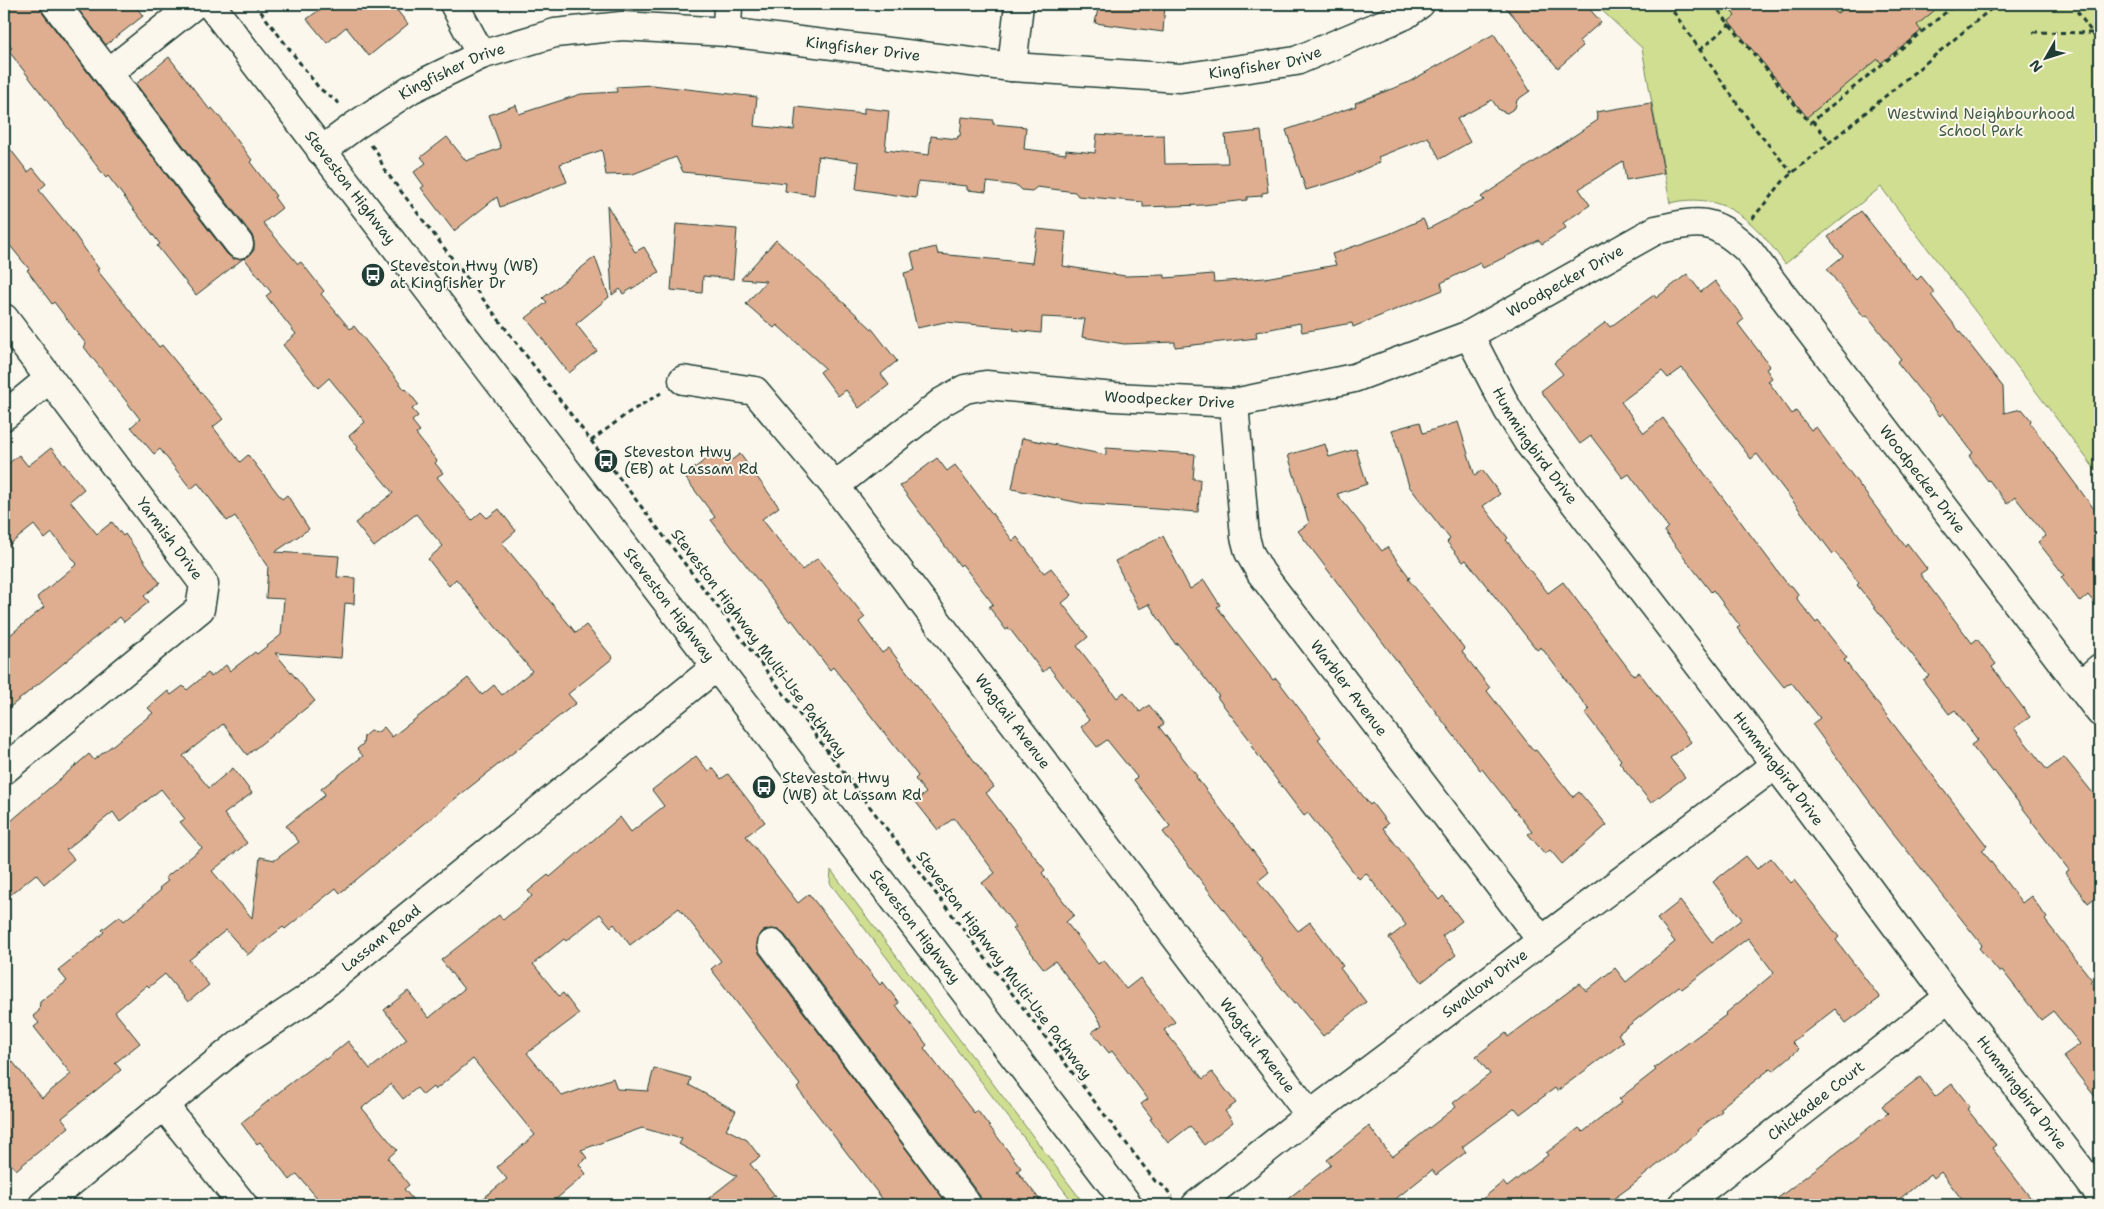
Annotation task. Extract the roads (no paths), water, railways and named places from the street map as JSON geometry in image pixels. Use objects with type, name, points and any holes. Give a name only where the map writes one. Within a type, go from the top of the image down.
[{"type":"street","points":[[55,4],[239,244]]},
{"type":"street","points":[[108,73],[195,4]]},
{"type":"street","name":"Steveston Highway","points":[[210,4],[1128,1205]]},
{"type":"street","points":[[454,4],[481,55]]},
{"type":"street","points":[[726,32],[728,4]]},
{"type":"street","points":[[1012,67],[1019,4]]},
{"type":"street","name":"Kingfisher Drive","points":[[321,151],[356,125],[411,89],[481,55],[555,32],[622,26],[726,32],[1012,67],[1180,78],[1296,60],[1406,15],[1420,4]]},
{"type":"street","name":"Woodpecker Drive","points":[[834,486],[942,402],[964,389],[986,385],[1115,396],[1234,403],[1354,378],[1470,335],[1656,230],[1689,222],[1713,224],[1734,237],[1748,250],[2090,677],[2100,712]]},
{"type":"street","name":"Yarmish Drive","points":[[4,318],[204,584],[200,609],[4,770]]},
{"type":"street","name":"Hummingbird Drive","points":[[1470,335],[1508,410],[1528,442],[1775,764],[2100,1195]]},
{"type":"street","points":[[4,416],[50,380]]},
{"type":"street","name":"Wagtail Avenue","points":[[683,380],[755,391],[834,486],[1310,1115]]},
{"type":"street","name":"Warbler Avenue","points":[[1234,403],[1242,520],[1249,552],[1261,573],[1542,941]]},
{"type":"street","name":"Lassam Road","points":[[42,1205],[239,1044],[304,1001],[717,666]]},
{"type":"street","name":"Swallow Drive","points":[[1196,1205],[1310,1115],[1775,764]]},
{"type":"street","points":[[772,944],[967,1205]]},
{"type":"street","name":"Chickadee Court","points":[[1683,1205],[1949,997]]},
{"type":"street","points":[[164,1107],[243,1205]]},
{"type":"place","name":"Steveston Hwy (WB) at Kingfisher Dr","points":[[373,275]]},
{"type":"place","name":"Steveston Hwy (EB) at Lassam Rd","points":[[606,461]]},
{"type":"place","name":"Steveston Hwy (WB) at Lassam Rd","points":[[764,787]]},
{"type":"park label","name":"Westwind Neighbourhood School Park","points":[[1981,122]]}]
